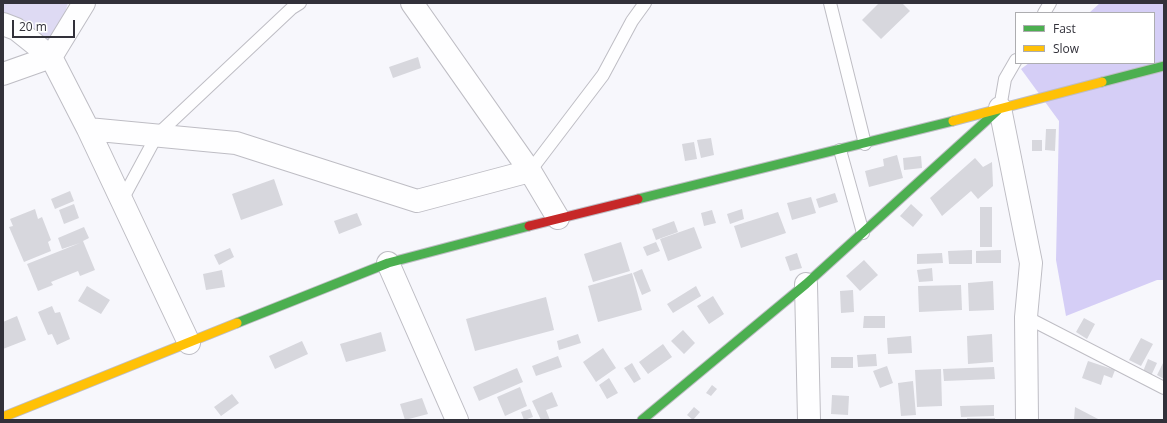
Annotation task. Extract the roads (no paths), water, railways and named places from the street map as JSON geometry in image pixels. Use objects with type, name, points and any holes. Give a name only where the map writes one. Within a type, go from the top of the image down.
[{"type":"main road","points":[[3,417],[388,263],[558,218],[865,144],[1164,66]]},
{"type":"main road","points":[[642,420],[806,284],[1000,108]]},
{"type":"street","points":[[3,74],[51,57],[84,3]]},
{"type":"street","points":[[412,3],[530,170],[558,218]]},
{"type":"street","points":[[3,24],[16,29],[51,57],[88,129],[190,343]]},
{"type":"street","points":[[1000,108],[1031,263],[1026,317],[1027,420]]},
{"type":"street","points":[[88,129],[236,143],[417,201],[530,170]]},
{"type":"street","points":[[388,263],[457,420]]},
{"type":"street","points":[[806,284],[810,420]]},
{"type":"lane","points":[[122,200],[158,135],[292,8],[300,3]]},
{"type":"lane","points":[[530,170],[603,75],[632,21],[645,3]]},
{"type":"lane","points":[[830,3],[865,144]]},
{"type":"lane","points":[[1045,12],[1050,3]]},
{"type":"lane","points":[[1000,108],[1005,80],[1015,62]]},
{"type":"lane","points":[[840,150],[863,233]]},
{"type":"lane","points":[[1026,317],[1164,388]]}]
